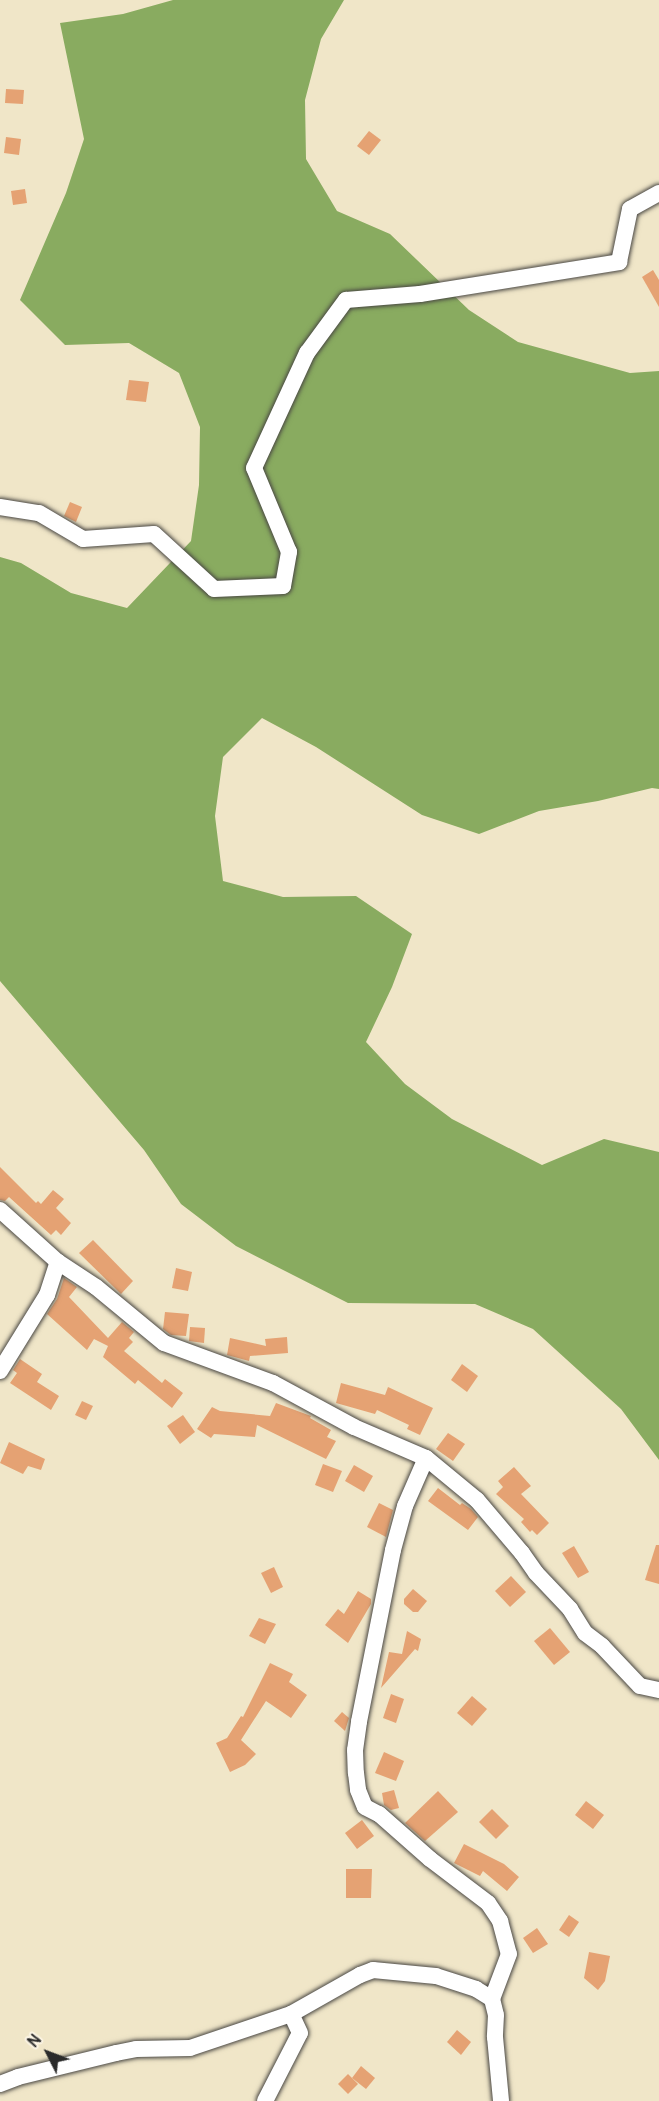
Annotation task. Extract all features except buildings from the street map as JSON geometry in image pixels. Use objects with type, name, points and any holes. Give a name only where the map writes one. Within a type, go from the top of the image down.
[{"type":"street","points":[[0,507],[39,513],[83,538],[154,534],[214,589],[283,586],[288,552],[254,468],[307,352],[346,300],[420,294],[619,262],[630,209],[659,193]]},
{"type":"street","points":[[0,1210],[58,1262],[96,1287],[164,1343],[273,1383],[354,1427],[426,1458],[477,1500],[536,1573],[570,1610],[585,1633],[602,1646],[640,1686],[659,1690]]},
{"type":"street","points":[[0,1371],[46,1295],[58,1262]]},
{"type":"street","points":[[426,1458],[405,1506],[393,1550],[359,1722],[355,1750],[356,1773],[358,1790],[365,1807],[379,1814],[387,1824],[430,1859],[460,1879],[495,1911],[509,1954],[501,1981],[492,2000],[496,2015],[495,2037],[501,2101]]},
{"type":"street","points":[[0,2084],[18,2077],[136,2049],[190,2048],[291,2014],[360,1974],[373,1970],[436,1976],[476,1989],[492,2000]]},
{"type":"street","points":[[265,2101],[300,2033],[291,2014]]},
{"type":"green space","points":[[173,0],[344,0],[321,39],[305,100],[306,159],[337,211],[390,234],[469,310],[518,342],[630,373],[659,371],[659,789],[652,788],[598,801],[539,811],[479,834],[422,815],[316,747],[262,718],[223,757],[215,816],[223,881],[283,897],[356,896],[412,934],[392,987],[366,1042],[405,1084],[452,1119],[542,1165],[604,1139],[659,1152],[659,1460],[621,1409],[533,1329],[475,1304],[348,1303],[236,1246],[181,1204],[144,1150],[0,981],[0,557],[21,563],[71,593],[127,608],[191,541],[199,485],[200,427],[179,373],[129,343],[65,345],[20,300],[66,193],[84,139],[60,23],[123,14]]}]
